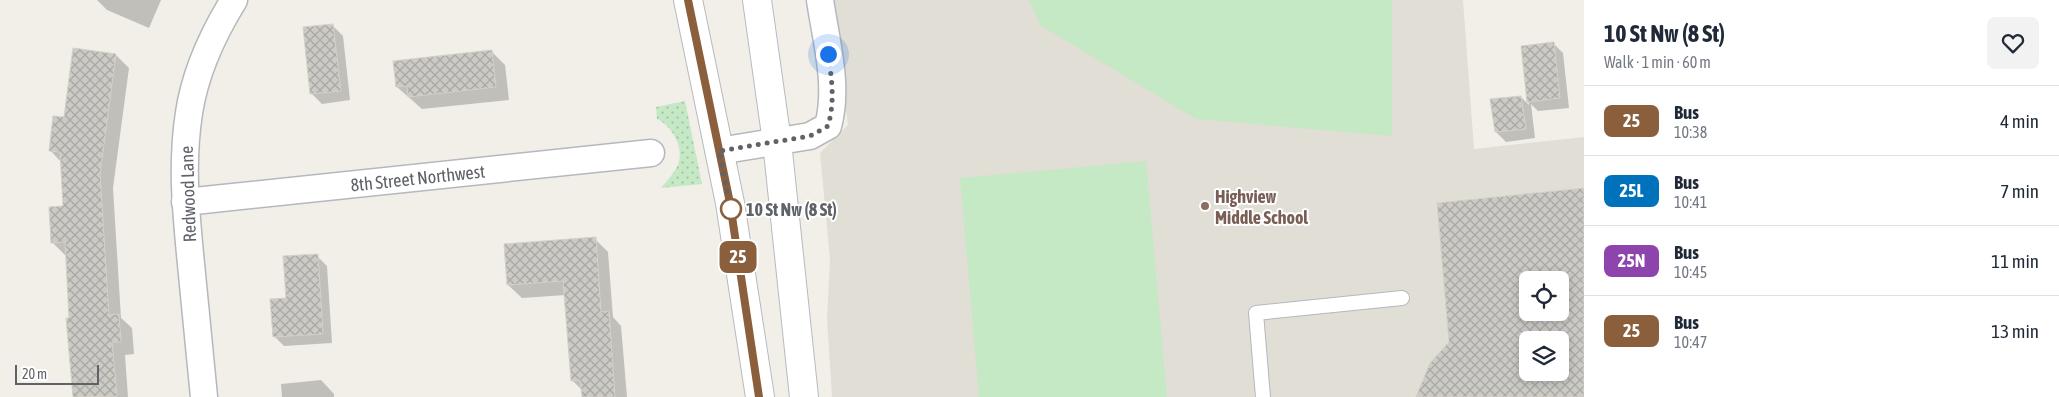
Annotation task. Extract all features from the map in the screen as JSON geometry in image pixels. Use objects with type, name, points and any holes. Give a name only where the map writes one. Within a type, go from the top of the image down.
[{"type":"main road","points":[[688,0],[733,222],[760,397]]},
{"type":"main road","points":[[757,0],[777,142],[804,397]]},
{"type":"street","name":"Redwood Lane","points":[[204,397],[185,202],[184,162],[189,112],[199,72],[219,25],[234,0]]},
{"type":"street","points":[[719,151],[810,136],[828,126],[834,91],[820,0]]},
{"type":"street","name":"8th Street Northwest","points":[[185,202],[651,153]]},
{"type":"lane","points":[[1263,397],[1256,313],[1402,298]]},
{"type":"shaded area","name":"Highview Middle School","points":[[832,0],[1463,0],[1474,149],[1584,137],[1584,397],[832,397],[827,319],[830,259],[820,153],[848,125]]},
{"type":"green space","points":[[1029,0],[1392,0],[1392,136],[1196,119],[1040,25]]},
{"type":"green space","points":[[685,101],[702,184],[661,188],[678,165],[680,152],[672,132],[657,119],[656,107]]},
{"type":"green space","points":[[1146,161],[1167,397],[979,397],[960,178]]},
{"type":"building","points":[[333,24],[341,91],[310,94],[303,27]]},
{"type":"building","points":[[1554,42],[1560,98],[1527,102],[1521,46]]},
{"type":"building","points":[[73,48],[116,54],[100,174],[109,315],[119,314],[121,342],[112,342],[117,396],[73,397],[66,318],[69,318],[65,242],[51,243],[49,207],[63,206],[60,152],[49,151],[53,116],[64,117]]},
{"type":"building","points":[[492,50],[496,87],[408,97],[407,86],[396,87],[393,61]]},
{"type":"building","points":[[1521,96],[1526,129],[1495,132],[1490,99]]},
{"type":"building","points":[[1584,188],[1584,397],[1416,397],[1430,363],[1449,342],[1437,203]]},
{"type":"building","points":[[596,237],[601,312],[609,311],[615,397],[582,397],[580,380],[571,381],[563,281],[507,285],[504,244]]},
{"type":"building","points":[[318,254],[323,334],[273,337],[270,299],[286,298],[283,256]]},
{"type":"bus line","name":"25","points":[[688,0],[730,203],[759,397]]},
{"type":"place","name":"Highview Middle School","points":[[1205,206]]},
{"type":"place","name":"10 St Nw (8 St)","points":[[731,209]]},
{"type":"route","points":[[731,209],[719,151],[810,136],[828,126],[834,91],[828,54]]}]
